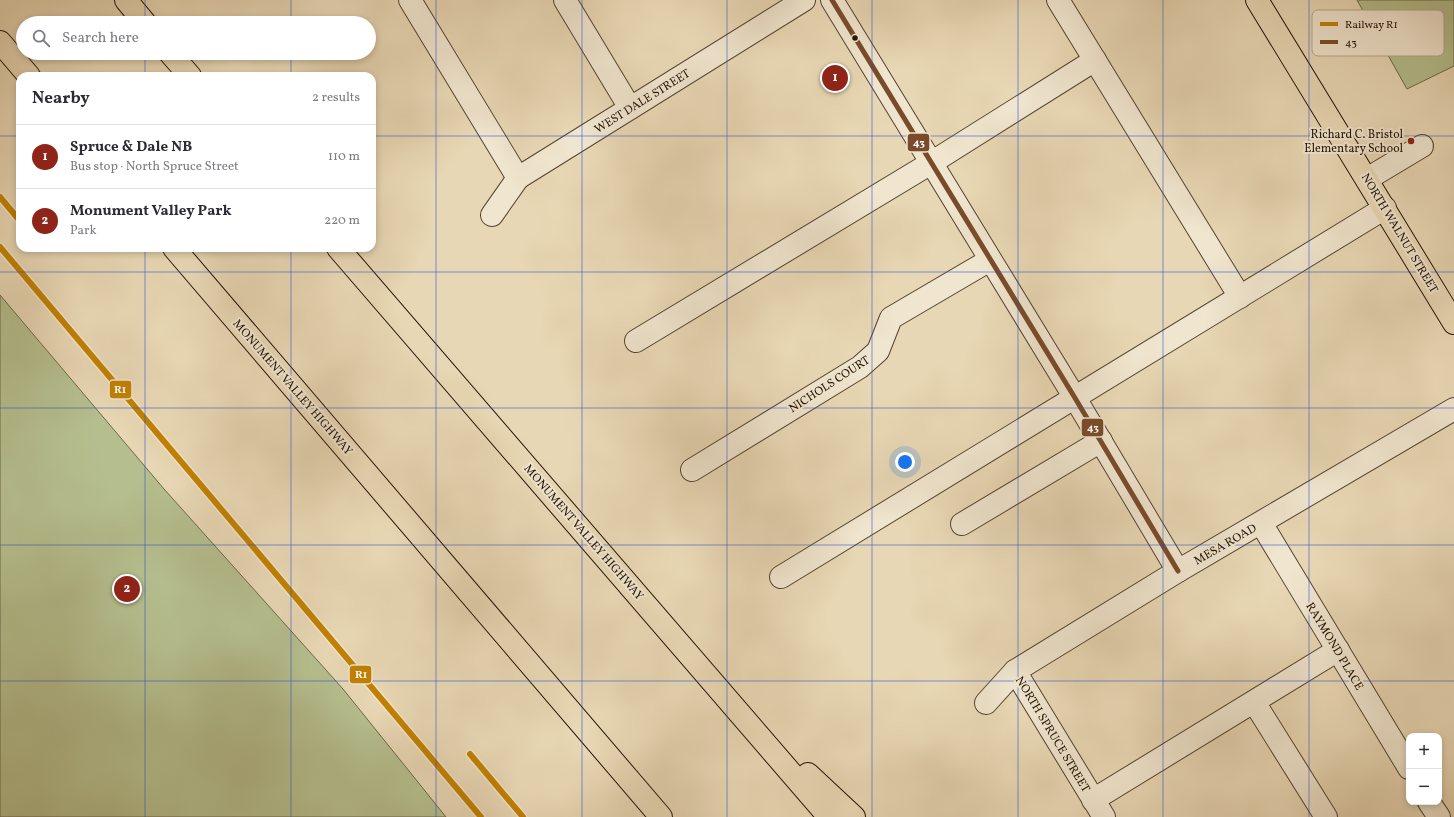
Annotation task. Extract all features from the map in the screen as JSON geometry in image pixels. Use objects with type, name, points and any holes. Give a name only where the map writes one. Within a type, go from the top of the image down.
[{"type":"main road","points":[[126,0],[139,16]]},
{"type":"main road","name":"NORTH WALNUT STREET","points":[[1257,0],[1454,323]]},
{"type":"main road","points":[[0,42],[26,72]]},
{"type":"main road","points":[[176,60],[187,72]]},
{"type":"main road","name":"MONUMENT VALLEY HIGHWAY","points":[[177,252],[661,817]]},
{"type":"main road","name":"MONUMENT VALLEY HIGHWAY","points":[[341,252],[829,817]]},
{"type":"main road","points":[[724,695],[854,817]]},
{"type":"street","points":[[410,0],[518,178]]},
{"type":"street","points":[[565,0],[630,108]]},
{"type":"street","name":"WEST DALE STREET","points":[[492,215],[518,178],[804,0]]},
{"type":"street","points":[[832,0],[1075,398],[1178,571]]},
{"type":"street","points":[[1058,0],[1240,297]]},
{"type":"street","points":[[636,341],[932,163],[1095,60]]},
{"type":"street","points":[[1367,179],[1422,146]]},
{"type":"street","points":[[781,577],[1385,208]]},
{"type":"street","name":"NICHOLS COURT","points":[[692,470],[860,367],[878,351],[891,318],[990,260]]},
{"type":"street","name":"MESA ROAD","points":[[986,703],[1015,671],[1178,571],[1454,409]]},
{"type":"street","points":[[962,524],[1101,441]]},
{"type":"street","name":"RAYMOND PLACE","points":[[1261,523],[1406,763]]},
{"type":"street","points":[[1098,808],[1254,702],[1338,650]]},
{"type":"street","name":"NORTH SPRUCE STREET","points":[[1015,671],[1098,808]]},
{"type":"street","points":[[1254,702],[1326,817]]},
{"type":"street","points":[[1431,805],[1438,817]]},
{"type":"green space","points":[[1357,0],[1454,0],[1454,66],[1407,89],[1388,56],[1444,56],[1444,10],[1363,10]]},
{"type":"green space","points":[[0,295],[164,489],[343,689],[446,817],[0,817]]},
{"type":"rail line","name":"R1","points":[[0,197],[16,216]]},
{"type":"rail line","name":"R1","points":[[0,247],[481,817]]},
{"type":"rail line","name":"R1","points":[[470,754],[523,817]]},
{"type":"transit line","name":"43","points":[[832,0],[1075,398],[1178,571]]},
{"type":"place","name":"Spruce & Dale NB","points":[[835,78]]},
{"type":"place","name":"Richard C. Bristol Elementary School","points":[[1411,141]]},
{"type":"place","name":"Monument Valley Park","points":[[127,589]]}]
